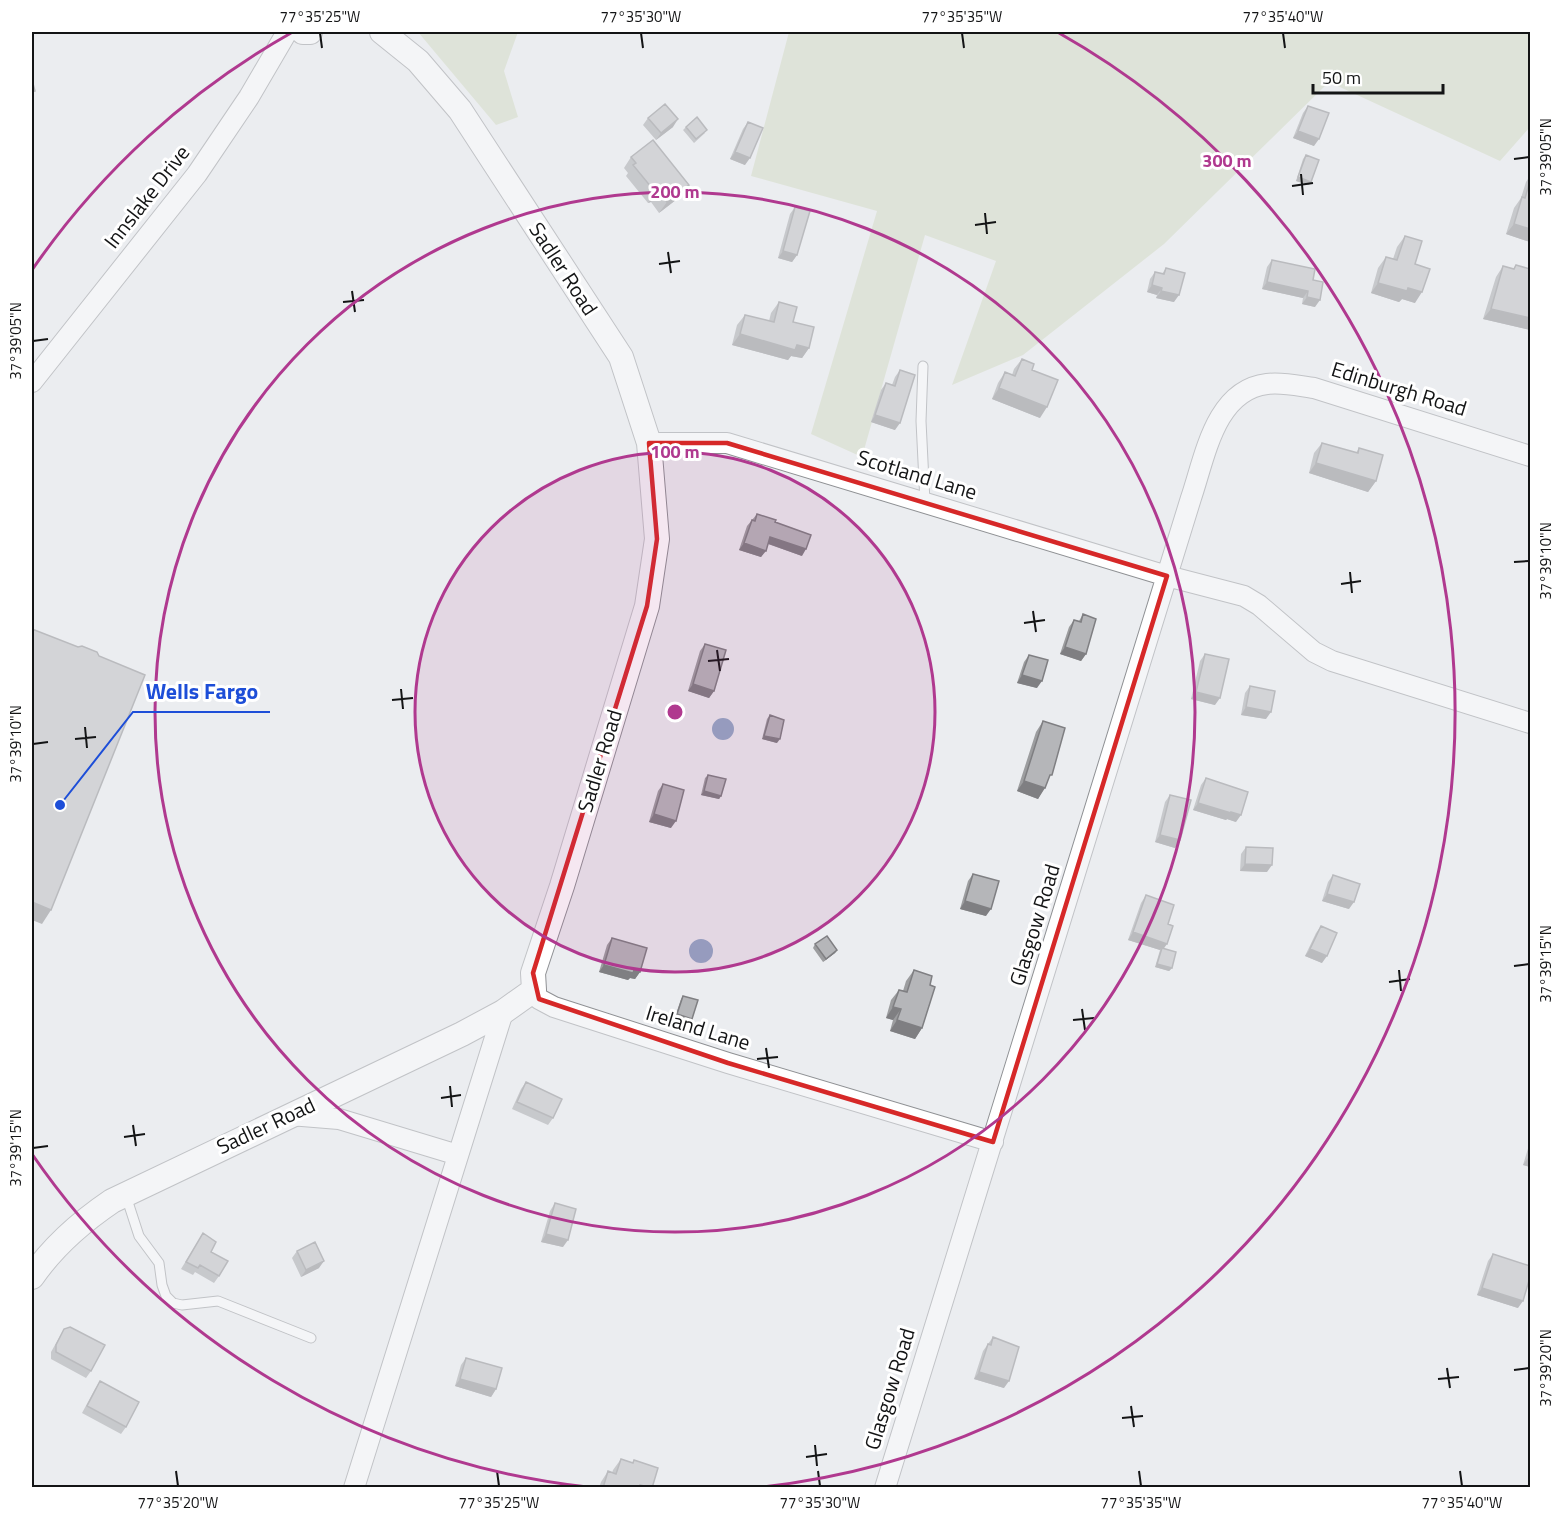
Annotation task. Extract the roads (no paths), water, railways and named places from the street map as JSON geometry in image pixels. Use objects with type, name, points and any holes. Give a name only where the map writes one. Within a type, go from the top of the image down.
[{"type":"street","name":"Innslake Drive","points":[[32,382],[196,174],[249,97],[287,32]]},
{"type":"street","points":[[303,32],[310,32]]},
{"type":"street","name":"Sadler Road","points":[[32,1277],[60,1242],[83,1221],[125,1194],[462,1034],[503,1012],[534,990],[533,973],[562,886],[647,606],[657,539],[649,443],[621,357],[467,119],[431,75],[382,32]]},
{"type":"street","name":"Edinburgh Road","points":[[1250,388],[1281,383],[1314,388],[1530,456]]},
{"type":"street","name":"Glasgow Road","points":[[885,1488],[1214,430],[1233,400],[1250,388]]},
{"type":"street","name":"Scotland Lane","points":[[649,443],[727,443],[1167,576],[1244,596],[1260,604],[1314,652],[1332,661],[1530,723]]},
{"type":"street","name":"Ireland Lane","points":[[534,990],[539,999],[554,1007],[728,1063],[993,1142]]},
{"type":"street","points":[[354,1488],[503,1012]]},
{"type":"street","points":[[290,1115],[339,1119],[458,1155]]},
{"type":"lane","points":[[923,366],[921,421],[925,502]]},
{"type":"lane","points":[[125,1194],[139,1236],[159,1263],[162,1285],[166,1296],[173,1303],[182,1305],[218,1301],[310,1338]]},
{"type":"water","points":[[723,718],[731,721],[734,729],[731,737],[723,740],[715,737],[712,729],[715,721]]},
{"type":"water","points":[[701,939],[706,940],[712,946],[712,956],[706,962],[701,963],[696,962],[690,956],[689,951],[690,946],[696,940]]},
{"type":"place","name":"Wells Fargo","points":[[60,805]]}]
